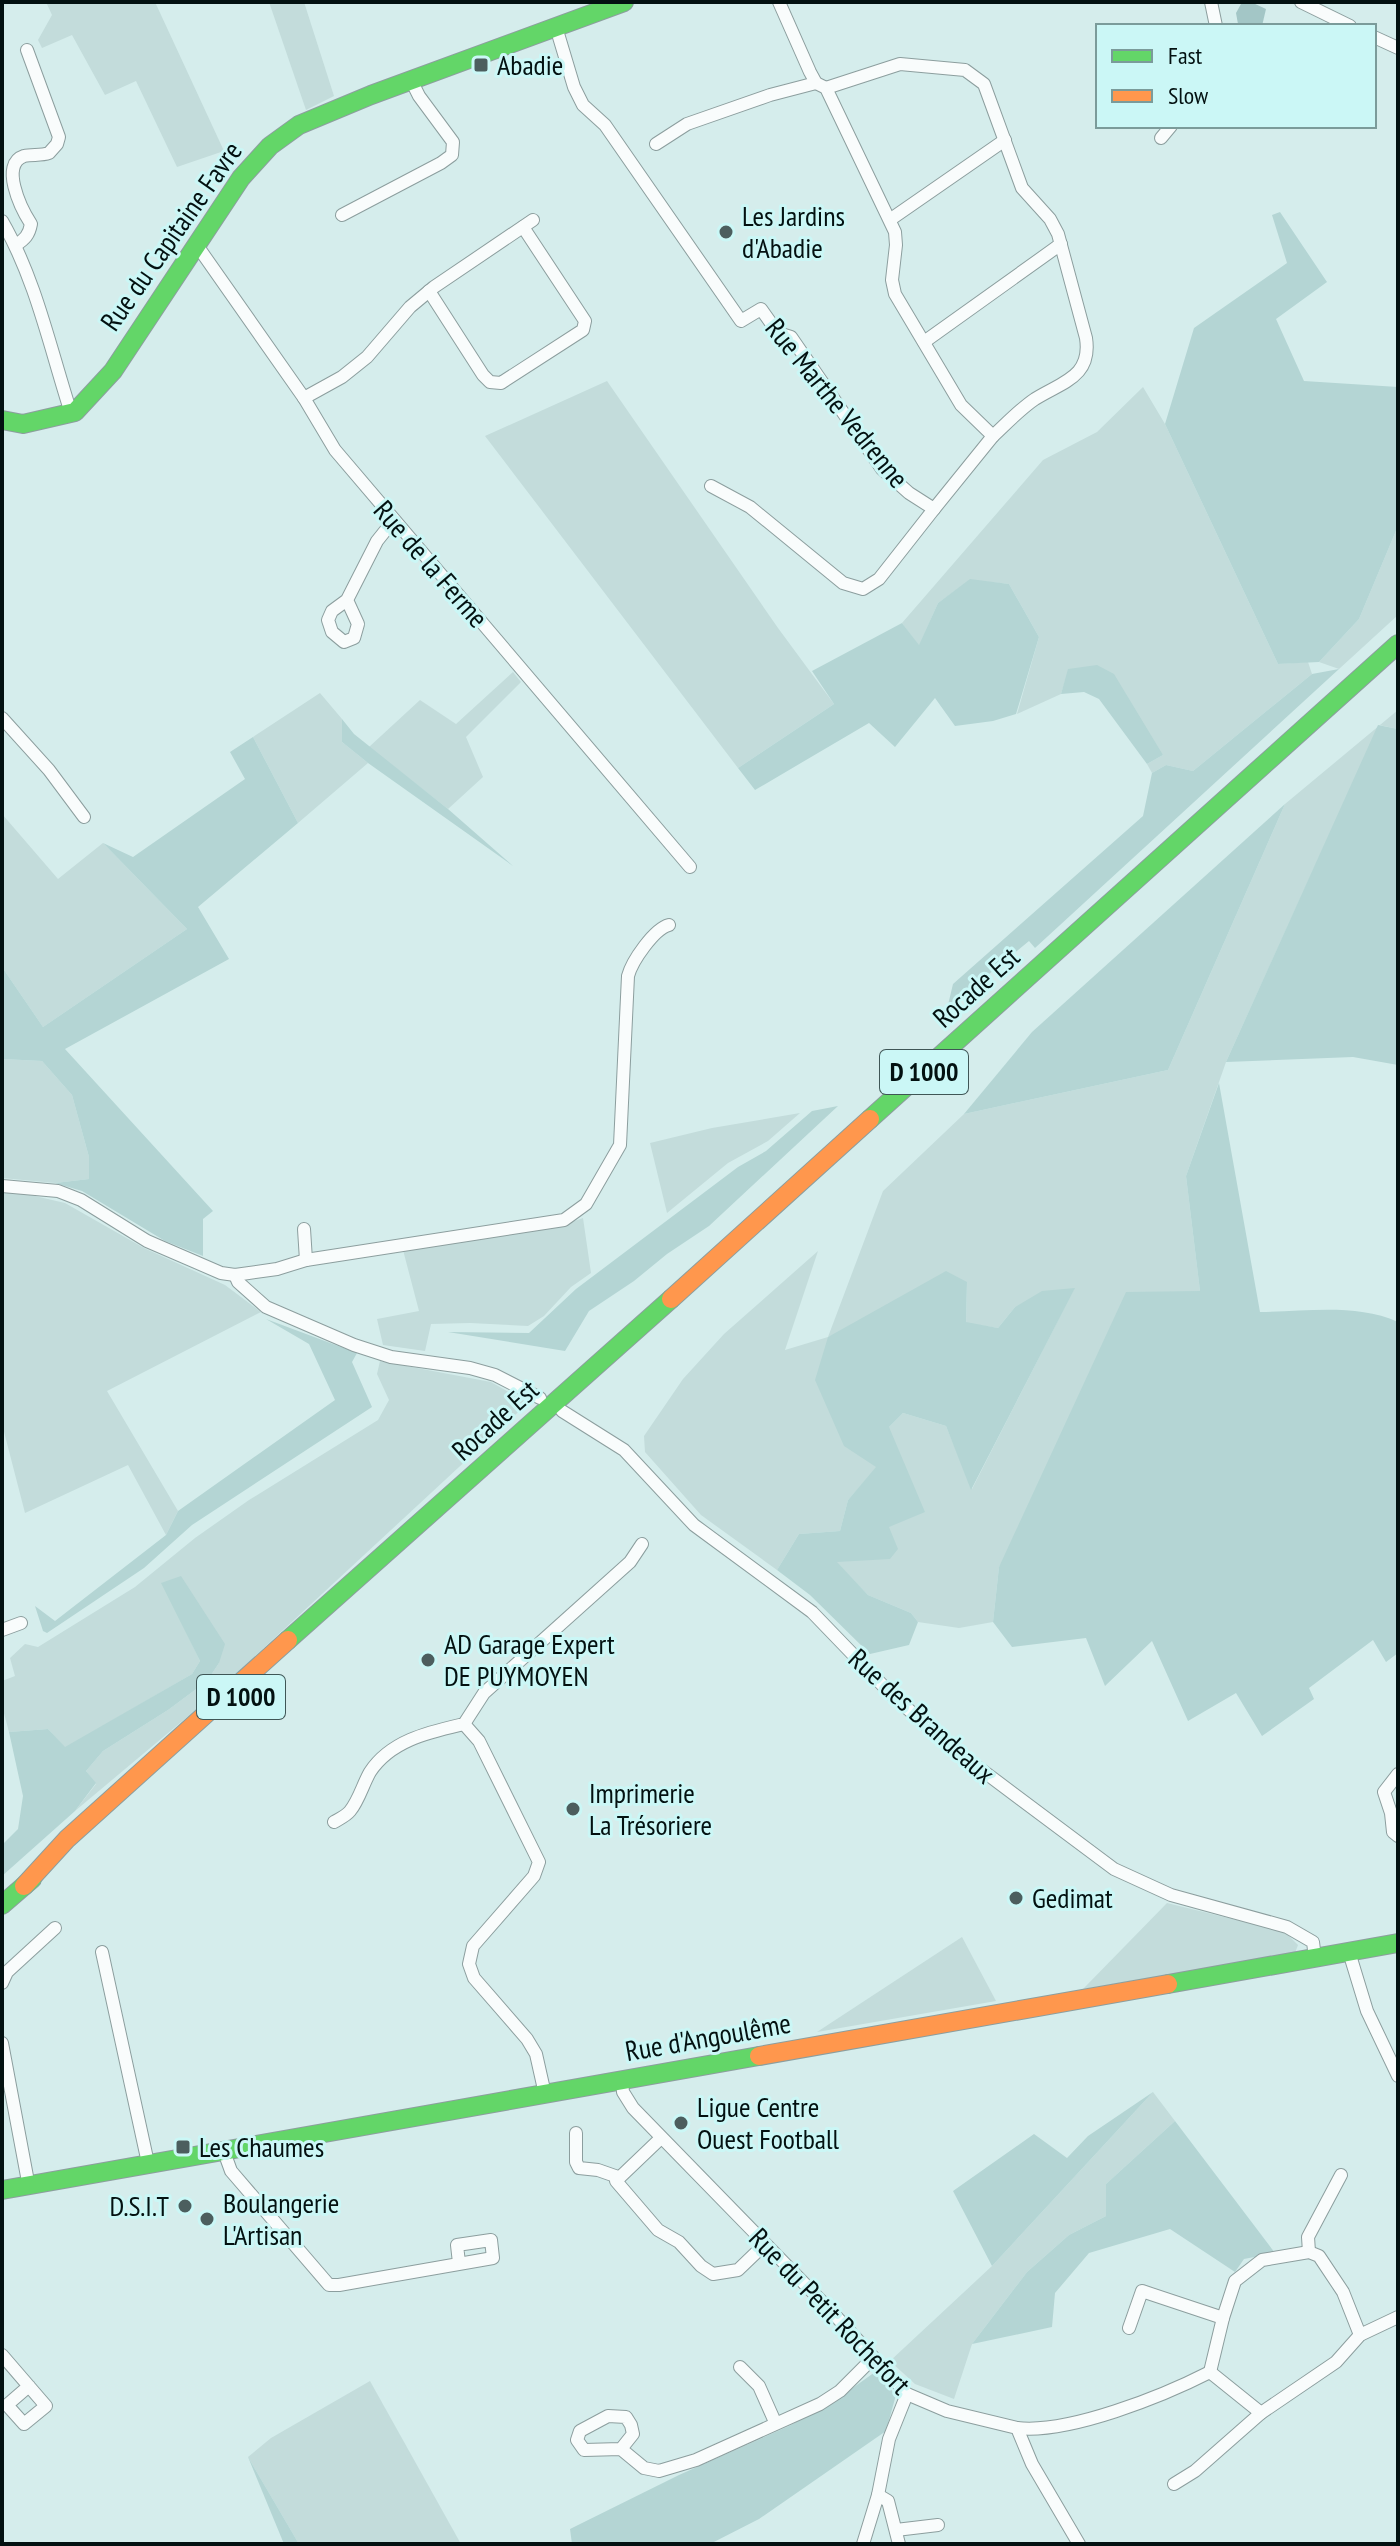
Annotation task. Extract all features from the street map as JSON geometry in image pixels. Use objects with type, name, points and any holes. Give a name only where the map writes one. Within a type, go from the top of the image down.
[{"type":"street","name":"Rue du Capitaine Favre","points":[[71,413],[113,371],[241,178],[259,155],[276,141],[299,125],[411,80],[624,2]]},
{"type":"street","points":[[779,2],[891,219],[896,245],[892,280],[895,294],[961,405],[993,436]]},
{"type":"street","points":[[1211,2],[1216,24]]},
{"type":"street","points":[[1301,2],[1346,24]]},
{"type":"street","name":"Rue Marthe Vedrenne","points":[[556,27],[574,87],[583,105],[605,125],[741,321],[761,309],[778,333],[791,337],[882,469],[909,493],[934,509],[993,436],[1034,400],[1069,381],[1085,362],[1088,349],[1086,338],[1061,244]]},
{"type":"street","points":[[1376,38],[1398,48]]},
{"type":"street","points":[[16,245],[30,232],[31,224],[8,187],[5,175],[7,166],[25,155],[49,153],[59,137],[27,50]]},
{"type":"street","points":[[656,144],[687,124],[770,95],[900,64],[965,70],[984,84],[1022,188],[1050,219],[1061,244],[924,342]]},
{"type":"street","points":[[342,215],[452,155],[453,142],[411,80]]},
{"type":"street","points":[[1161,138],[1169,128]]},
{"type":"street","points":[[891,219],[1005,140]]},
{"type":"street","points":[[2,221],[33,286],[71,413],[23,424],[2,420]]},
{"type":"street","points":[[304,398],[342,377],[367,357],[410,307],[429,291],[528,224],[585,321],[583,330],[501,383],[490,382],[429,291]]},
{"type":"street","name":"Rue de la Ferme","points":[[196,244],[304,398],[335,450],[690,867]]},
{"type":"street","points":[[711,486],[750,507],[843,583],[863,589],[879,579],[934,509]]},
{"type":"street","points":[[347,600],[377,541],[393,521]]},
{"type":"street","name":"Rocade Est","points":[[2,1905],[82,1839],[288,1656],[449,1499],[1398,644]]},
{"type":"street","points":[[2,718],[49,770],[84,817]]},
{"type":"street","points":[[2,1186],[69,1195],[147,1241],[221,1273],[235,1275],[277,1269],[306,1260],[564,1220],[586,1204],[620,1145],[628,976],[631,966],[658,931],[669,925]]},
{"type":"street","points":[[304,1229],[306,1260]]},
{"type":"street","points":[[235,1275],[238,1282],[266,1307],[354,1345],[391,1357],[470,1368],[495,1375],[540,1398]]},
{"type":"street","name":"Rue des Brandeaux","points":[[562,1411],[624,1450],[702,1532],[812,1612],[892,1695],[951,1747],[1114,1869],[1171,1895],[1287,1927],[1313,1942],[1315,1958]]},
{"type":"street","points":[[334,1822],[349,1812],[381,1758],[401,1743],[464,1724],[484,1693],[630,1562],[642,1544]]},
{"type":"street","points":[[2,1630],[21,1623]]},
{"type":"street","points":[[464,1724],[479,1741],[539,1862],[534,1876],[473,1946],[469,1964],[474,1978],[527,2039],[536,2054],[545,2094]]},
{"type":"street","points":[[1398,1774],[1384,1792],[1393,1832],[1398,1836]]},
{"type":"street","points":[[2,1983],[7,1972],[55,1928]]},
{"type":"street","name":"Rue d'Angoulême","points":[[2,2190],[1398,1943]]},
{"type":"street","points":[[102,1952],[148,2163]]},
{"type":"street","points":[[1349,1952],[1367,2011],[1398,2076]]},
{"type":"street","points":[[2,2043],[29,2187]]},
{"type":"street","name":"Rue du Petit Rochefort","points":[[622,2081],[623,2092],[633,2108],[907,2394],[947,2411],[1033,2430],[1100,2416],[1150,2399],[1210,2372]]},
{"type":"street","points":[[576,2133],[576,2162],[579,2168],[618,2177]]},
{"type":"street","points":[[661,2138],[616,2181],[658,2230],[679,2242],[708,2272],[721,2274],[734,2272],[765,2244]]},
{"type":"street","points":[[223,2149],[231,2171],[329,2285],[459,2263]]},
{"type":"street","points":[[1309,2252],[1308,2237],[1341,2175]]},
{"type":"street","name":"Rue d'Angoulême","points":[[2,2199],[29,2187]]},
{"type":"street","points":[[1261,2413],[1210,2372],[1235,2281],[1262,2260],[1309,2252],[1319,2256],[1343,2292],[1360,2335]]},
{"type":"street","points":[[1129,2328],[1142,2291],[1223,2318]]},
{"type":"street","points":[[1174,2484],[1195,2471],[1261,2413],[1336,2362],[1360,2335],[1398,2317]]},
{"type":"street","points":[[2,2355],[29,2386],[46,2406],[24,2424],[7,2405],[29,2386]]},
{"type":"street","points":[[621,2449],[644,2468],[659,2471],[696,2460],[830,2398],[873,2358]]},
{"type":"street","points":[[740,2367],[759,2386],[775,2422]]},
{"type":"street","points":[[863,2544],[878,2495],[889,2439],[907,2394]]},
{"type":"street","points":[[1017,2428],[1032,2464],[1079,2544]]},
{"type":"street","points":[[878,2495],[888,2501],[899,2544]]},
{"type":"street","points":[[896,2530],[938,2525]]},
{"type":"shaded area","points":[[46,2],[155,2],[224,151],[177,167],[136,81],[105,95],[72,35],[42,48],[38,40],[52,15]]},
{"type":"shaded area","points":[[269,2],[304,2],[334,96],[306,110]]},
{"type":"shaded area","points":[[1253,3],[1266,9],[1262,24],[1238,24],[1236,13],[1241,4]]},
{"type":"shaded area","points":[[1280,212],[1327,282],[1276,319],[1304,381],[1398,387],[1398,526],[1359,619],[1319,662],[1278,664],[1165,424],[1194,328],[1287,263],[1272,215]]},
{"type":"shaded area","points":[[607,381],[834,704],[738,768],[485,436]]},
{"type":"shaded area","points":[[1143,387],[1165,424],[1278,664],[1308,662],[1312,674],[1193,771],[1166,765],[1152,773],[1147,764],[1163,755],[1069,669],[1061,694],[1017,714],[1039,637],[1009,584],[970,580],[938,603],[919,646],[902,623],[1043,460],[1097,432]]},
{"type":"shaded area","points":[[1398,526],[1398,615],[1339,669],[1319,662],[1359,619]]},
{"type":"shaded area","points":[[970,579],[1009,584],[1039,637],[1016,714],[993,721],[955,726],[935,698],[895,747],[869,723],[755,790],[738,768],[834,704],[812,671],[902,623],[919,645],[938,603]]},
{"type":"shaded area","points":[[1097,665],[1114,674],[1163,755],[1147,764],[1099,699],[1084,692],[1061,694],[1068,669]]},
{"type":"shaded area","points":[[1339,669],[1035,948],[1029,941],[947,1009],[953,984],[1143,816],[1152,773],[1166,765],[1193,771],[1312,674]]},
{"type":"shaded area","points":[[513,672],[521,682],[466,737],[483,777],[448,809],[369,747],[420,700],[456,724]]},
{"type":"shaded area","points":[[320,693],[342,719],[342,742],[368,763],[298,823],[253,737]]},
{"type":"shaded area","points":[[1398,710],[1398,729],[1380,725]]},
{"type":"shaded area","points":[[342,719],[354,734],[513,866],[342,742]]},
{"type":"shaded area","points":[[1378,725],[1398,729],[1398,1065],[1353,1057],[1226,1062]]},
{"type":"shaded area","points":[[1378,726],[1226,1062],[1186,1176],[1200,1291],[999,1567],[993,1622],[959,1628],[918,1622],[911,1613],[868,1595],[836,1562],[889,1527],[889,1427],[903,1413],[946,1426],[972,1489],[1074,1289],[1015,1307],[998,1328],[966,1323],[967,1282],[828,1337],[883,1191],[964,1114],[1168,1070],[1285,804]]},
{"type":"shaded area","points":[[253,737],[298,823],[198,907],[229,959],[65,1049],[213,1211],[203,1219],[203,1256],[165,1241],[82,1191],[55,1183],[89,1179],[89,1157],[72,1095],[42,1061],[2,1059],[2,967],[43,1027],[187,929],[103,843],[133,857],[245,779],[230,752]]},
{"type":"shaded area","points":[[1285,804],[1168,1070],[964,1114],[1032,1032]]},
{"type":"shaded area","points":[[2,814],[58,879],[103,843],[187,929],[43,1027],[2,967]]},
{"type":"shaded area","points":[[2,1059],[42,1061],[72,1095],[89,1157],[89,1179],[55,1183],[2,1178]]},
{"type":"shaded area","points":[[1219,1083],[1260,1312],[1347,1310],[1398,1322],[1398,1653],[1386,1662],[1373,1640],[1309,1688],[1314,1699],[1262,1736],[1236,1693],[1188,1721],[1152,1641],[1105,1686],[1086,1638],[1012,1647],[993,1622],[999,1567],[1126,1292],[1200,1291],[1186,1176]]},
{"type":"shaded area","points":[[838,1106],[709,1226],[589,1311],[565,1351],[448,1332],[529,1333],[576,1289],[738,1167],[766,1151],[812,1111]]},
{"type":"shaded area","points":[[800,1113],[768,1141],[728,1163],[667,1213],[650,1143],[712,1128]]},
{"type":"shaded area","points":[[2,1192],[22,1193],[65,1203],[144,1248],[225,1285],[261,1312],[107,1391],[178,1511],[166,1535],[128,1465],[25,1513],[2,1424]]},
{"type":"shaded area","points":[[583,1218],[591,1273],[571,1287],[544,1316],[528,1326],[431,1324],[425,1351],[383,1345],[377,1319],[419,1311],[403,1250],[560,1226]]},
{"type":"shaded area","points":[[818,1251],[785,1350],[828,1337],[877,1467],[848,1500],[840,1531],[799,1534],[777,1570],[701,1515],[645,1452],[644,1436],[683,1379],[724,1334]]},
{"type":"shaded area","points":[[946,1271],[967,1282],[966,1322],[998,1328],[1015,1307],[1042,1291],[1075,1288],[971,1490],[946,1426],[903,1413],[889,1427],[925,1512],[889,1527],[898,1549],[890,1559],[837,1562],[868,1595],[911,1613],[918,1622],[909,1645],[870,1654],[810,1595],[777,1570],[799,1534],[840,1531],[848,1500],[876,1467],[844,1446],[815,1380],[828,1337]]},
{"type":"shaded area","points":[[266,1319],[357,1353],[352,1362],[372,1407],[192,1525],[144,1568],[47,1633],[43,1631],[35,1606],[55,1621],[166,1535],[178,1511],[335,1400],[309,1344]]},
{"type":"shaded area","points":[[380,1361],[491,1382],[528,1403],[211,1697],[75,1811],[96,1784],[86,1771],[103,1751],[207,1681],[219,1663],[162,1582],[200,1661],[192,1674],[65,1748],[48,1729],[9,1732],[2,1706],[2,1681],[15,1676],[10,1658],[25,1644],[38,1647],[135,1587],[195,1538],[249,1500],[378,1420],[389,1400],[377,1374]]},
{"type":"shaded area","points":[[181,1576],[225,1644],[219,1663],[207,1681],[103,1751],[86,1771],[96,1783],[75,1811],[2,1876],[2,1845],[18,1829],[23,1796],[9,1732],[48,1729],[65,1747],[192,1674],[200,1661],[161,1583]]},
{"type":"shaded area","points":[[1167,1903],[1285,1932],[1298,1945],[1295,1953],[1083,1989]]},
{"type":"shaded area","points":[[962,1937],[996,2001],[817,2032]]},
{"type":"shaded area","points":[[1153,2092],[1175,2121],[1106,2184],[1106,2216],[1069,2235],[1027,2272],[972,2344],[954,2399],[915,2384],[890,2361],[992,2266]]},
{"type":"shaded area","points":[[1153,2092],[992,2266],[953,2191],[1034,2134],[1067,2158],[1088,2136]]},
{"type":"shaded area","points":[[1175,2121],[1275,2253],[1244,2259],[1235,2272],[1170,2229],[1089,2253],[1055,2293],[1052,2327],[972,2344],[1027,2272],[1069,2235],[1106,2216],[1106,2184]]},
{"type":"shaded area","points":[[875,2372],[896,2395],[886,2431],[759,2519],[710,2544],[572,2544],[570,2529],[679,2475],[789,2426],[829,2405]]},
{"type":"shaded area","points":[[370,2381],[461,2544],[299,2544],[248,2457],[271,2438]]},
{"type":"shaded area","points":[[248,2457],[299,2544],[284,2544]]},
{"type":"traffic: fast","points":[[2,420],[23,424],[75,412],[113,371],[241,178],[270,146],[299,125],[371,95],[624,2]]},
{"type":"traffic: fast","points":[[870,1119],[1398,644]]},
{"type":"traffic: fast","points":[[288,1640],[671,1299]]},
{"type":"traffic: fast","points":[[2,1905],[32,1879]]},
{"type":"traffic: fast","points":[[1168,1984],[1398,1943]]},
{"type":"traffic: fast","points":[[2,2190],[759,2056]]},
{"type":"traffic: slow","points":[[671,1299],[870,1119]]},
{"type":"traffic: slow","points":[[24,1886],[67,1839],[288,1640]]},
{"type":"traffic: slow","points":[[759,2056],[1168,1984]]},
{"type":"place","name":"Abadie","points":[[481,65]]},
{"type":"place","name":"Les Jardins d'Abadie","points":[[726,232]]},
{"type":"place","name":"AD Garage Expert DE PUYMOYEN","points":[[428,1660]]},
{"type":"place","name":"Imprimerie La Trésoriere","points":[[573,1809]]},
{"type":"place","name":"Gedimat","points":[[1016,1898]]},
{"type":"place","name":"Ligue Centre Ouest Football","points":[[681,2123]]},
{"type":"place","name":"Les Chaumes","points":[[183,2147]]},
{"type":"place","name":"D.S.I.T","points":[[185,2206]]},
{"type":"place","name":"Boulangerie L'Artisan","points":[[207,2219]]}]
